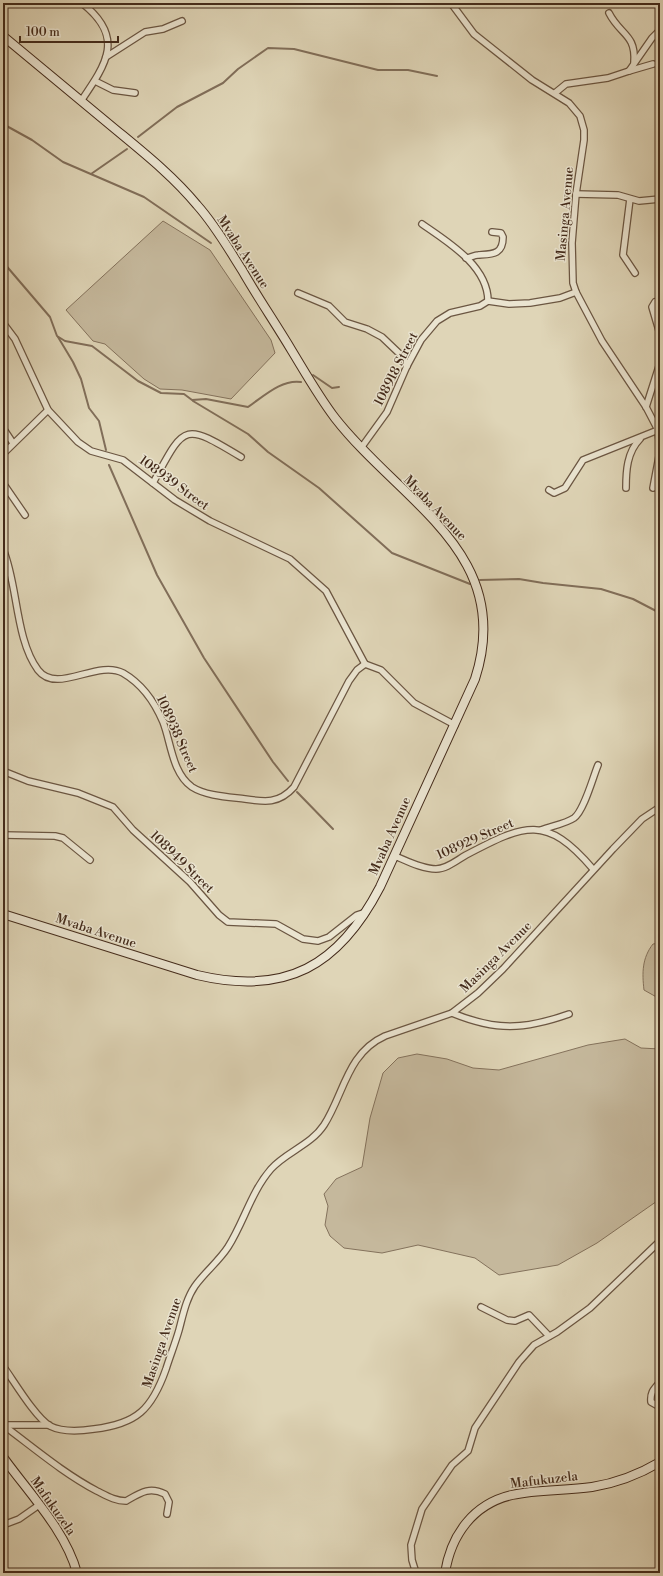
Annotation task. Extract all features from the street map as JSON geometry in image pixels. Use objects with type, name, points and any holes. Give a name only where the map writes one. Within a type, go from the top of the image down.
[{"type":"street","points":[[81,101],[95,81],[106,57],[107,32],[96,14],[82,3]]},
{"type":"street","name":"Masinga Avenue","points":[[451,3],[474,34],[532,80],[555,93],[576,110],[583,123],[584,140],[576,194],[572,272],[576,292],[602,341],[646,407],[658,430],[660,451],[653,488]]},
{"type":"street","points":[[609,14],[613,22],[633,42],[634,62]]},
{"type":"street","points":[[106,57],[145,32],[163,29],[182,22]]},
{"type":"street","points":[[629,71],[634,62],[660,30]]},
{"type":"street","name":"Mvaba Avenue","points":[[3,36],[165,172],[197,205],[222,238],[324,402],[361,448],[446,533],[462,555],[474,581],[482,612],[482,655],[475,679],[395,856],[367,912],[351,935],[313,965],[282,978],[239,982],[197,975],[3,914]]},
{"type":"street","points":[[555,93],[566,84],[608,78],[653,64]]},
{"type":"street","points":[[95,81],[113,90],[135,93]]},
{"type":"street","points":[[576,194],[605,194],[630,199],[649,201],[660,200]]},
{"type":"street","points":[[630,199],[624,254],[635,273]]},
{"type":"street","points":[[422,224],[444,239],[466,258],[487,286],[488,301],[509,304],[530,303],[560,298],[576,292]]},
{"type":"street","points":[[466,258],[494,254],[502,246],[503,237],[501,233],[492,232]]},
{"type":"street","points":[[298,293],[329,306],[345,322],[367,329],[382,337],[403,357],[407,366]]},
{"type":"street","name":"108918 Street","points":[[361,448],[387,412],[407,366],[421,340],[437,321],[450,313],[480,306],[488,301]]},
{"type":"street","points":[[655,302],[652,307],[660,334]]},
{"type":"street","name":"108939 Street","points":[[3,323],[14,339],[48,410],[85,448],[118,458],[175,500],[210,521],[285,556],[319,583],[332,600],[365,664]]},
{"type":"street","points":[[646,407],[660,363]]},
{"type":"street","points":[[3,454],[48,410]]},
{"type":"street","points":[[3,428],[13,443]]},
{"type":"street","points":[[549,490],[554,493],[565,488],[583,460],[658,430]]},
{"type":"street","points":[[153,483],[171,449],[180,438],[187,434],[202,435],[241,457]]},
{"type":"street","points":[[626,488],[629,457],[636,443],[643,436]]},
{"type":"street","points":[[3,482],[25,515]]},
{"type":"street","name":"108938 Street","points":[[3,549],[27,648],[39,671],[51,679],[72,677],[101,669],[119,671],[128,676],[149,697],[163,722],[172,753],[181,774],[190,785],[199,790],[222,796],[271,802],[284,797],[294,787],[350,681],[357,670],[365,664]]},
{"type":"street","points":[[365,664],[374,666],[381,670],[414,703],[455,725]]},
{"type":"street","name":"108929 Street","points":[[541,830],[570,820],[577,815],[587,794],[598,764]]},
{"type":"street","name":"108949 Street","points":[[3,771],[28,781],[74,792],[113,807],[133,830],[190,882],[218,914],[228,922],[276,924],[303,939],[318,941],[329,937],[357,915],[367,912]]},
{"type":"street","name":"Masinga Avenue","points":[[3,1425],[49,1425],[70,1430],[92,1430],[128,1421],[143,1412],[160,1387],[185,1306],[192,1292],[227,1248],[265,1177],[280,1160],[300,1148],[323,1127],[336,1102],[348,1073],[364,1051],[374,1041],[452,1013],[478,993],[498,974],[642,819],[660,807]]},
{"type":"street","name":"108929 Street","points":[[395,856],[427,867],[441,868],[516,832],[531,829],[552,833],[570,844],[594,869]]},
{"type":"street","points":[[3,835],[55,836],[63,838],[90,860]]},
{"type":"street","points":[[452,1013],[484,1024],[507,1027],[548,1021],[569,1014]]},
{"type":"street","points":[[416,1573],[412,1560],[411,1545],[422,1509],[452,1465],[468,1451],[475,1428],[519,1362],[534,1345],[590,1308],[660,1241]]},
{"type":"street","points":[[481,1306],[507,1320],[516,1321],[529,1315],[549,1336]]},
{"type":"street","points":[[3,1366],[35,1410],[49,1425]]},
{"type":"street","points":[[660,1382],[650,1396],[651,1402],[660,1407]]},
{"type":"street","points":[[3,1425],[58,1469],[81,1483],[114,1499],[126,1501],[145,1491],[155,1491],[166,1494],[169,1502],[167,1514]]},
{"type":"street","name":"Mafukuzela","points":[[3,1457],[39,1505],[66,1545],[77,1573]]},
{"type":"street","name":"Mafukuzela","points":[[445,1573],[455,1538],[471,1518],[488,1504],[513,1494],[611,1483],[626,1479],[660,1462]]},
{"type":"street","points":[[3,1525],[20,1519],[39,1505]]},
{"type":"shaded area","points":[[163,221],[210,250],[271,340],[275,353],[231,399],[182,390],[160,389],[144,379],[105,344],[93,341],[66,310]]},
{"type":"shaded area","points":[[660,943],[660,999],[644,990],[643,978],[645,960],[649,949],[653,944]]},
{"type":"shaded area","points":[[625,1039],[641,1048],[660,1049],[660,1199],[597,1243],[558,1265],[499,1275],[475,1258],[418,1245],[382,1253],[344,1248],[330,1236],[325,1225],[328,1206],[324,1194],[336,1179],[362,1167],[370,1118],[383,1073],[398,1058],[417,1054],[447,1059],[473,1068],[499,1070],[588,1045]]},
{"type":"waterway","points":[[138,137],[177,107],[223,83],[238,69],[268,48],[294,49],[378,70],[408,70],[437,76]]},
{"type":"waterway","points":[[3,124],[32,140],[63,162],[144,197],[211,243]]},
{"type":"waterway","points":[[91,174],[127,149]]},
{"type":"waterway","points":[[3,262],[50,317],[57,336],[65,341],[92,346],[138,381],[161,393],[184,394],[192,400],[206,399],[248,407],[273,389],[287,383],[301,382]]},
{"type":"waterway","points":[[58,337],[81,379],[89,408],[99,421],[106,450]]},
{"type":"waterway","points":[[313,375],[332,388],[339,387]]},
{"type":"waterway","points":[[193,401],[248,434],[268,452],[319,488],[392,553],[470,584]]},
{"type":"waterway","points":[[109,465],[157,575],[204,658],[273,762],[288,781]]},
{"type":"waterway","points":[[480,580],[519,579],[601,589],[633,599],[660,613]]},
{"type":"waterway","points":[[297,792],[333,829]]}]
